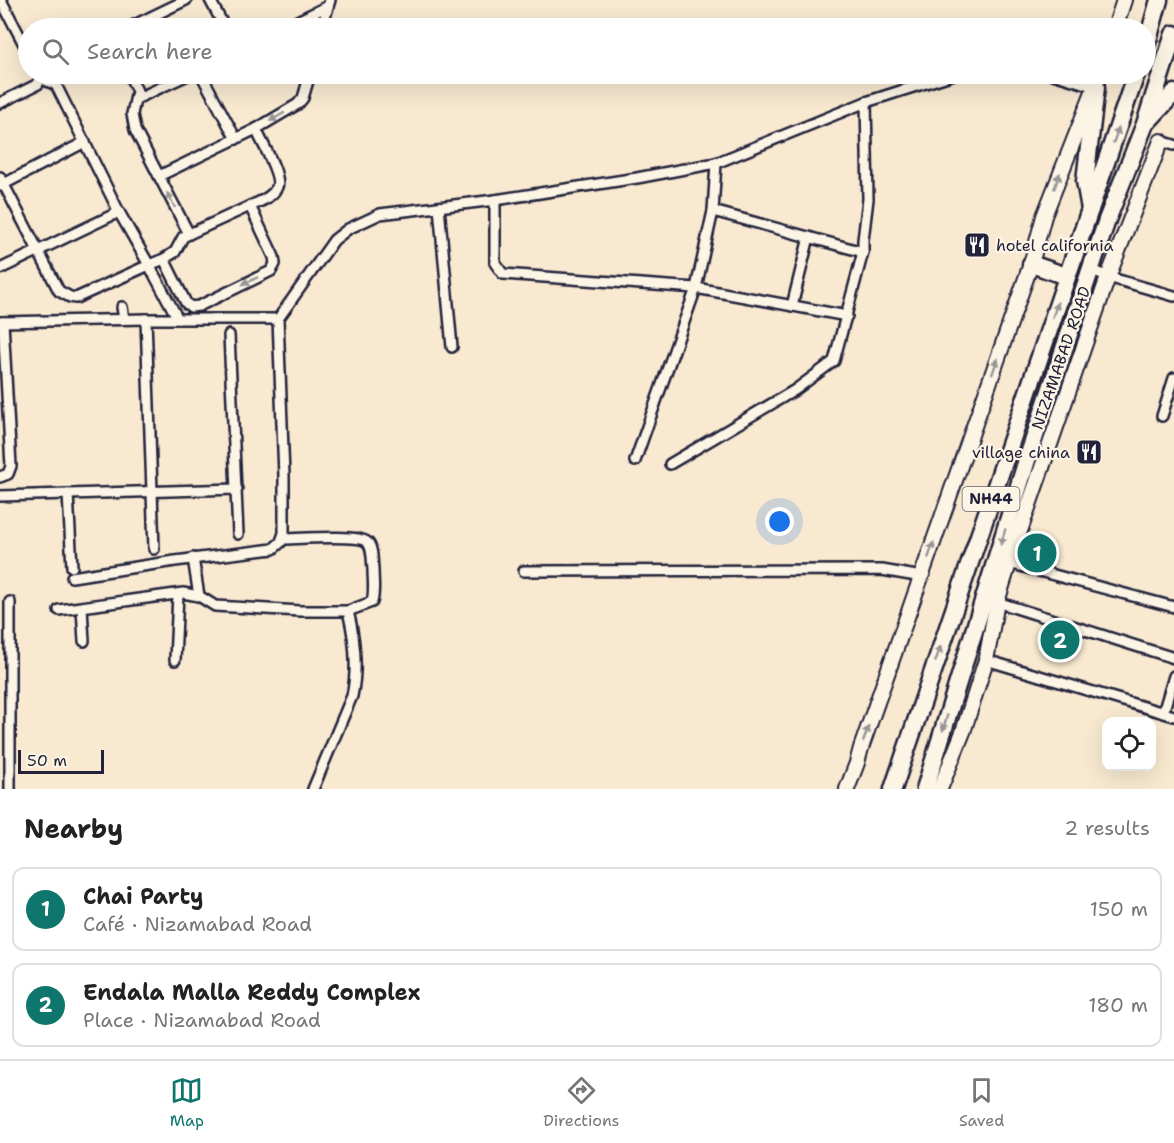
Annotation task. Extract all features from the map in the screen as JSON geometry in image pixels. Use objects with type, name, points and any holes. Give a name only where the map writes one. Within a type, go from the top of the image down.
[{"type":"highway","points":[[1154,18],[1159,0]]},
{"type":"highway","name":"NIZAMABAD ROAD","points":[[925,789],[1026,464],[1107,220],[1145,124],[1174,34]]},
{"type":"highway","points":[[1090,210],[1085,181],[1097,84]]},
{"type":"highway","name":"NIZAMABAD ROAD","points":[[893,789],[1133,84]]},
{"type":"highway","points":[[1145,124],[1174,93]]},
{"type":"highway","points":[[1031,264],[1066,276]]},
{"type":"main road","points":[[1119,18],[1125,0]]},
{"type":"main road","points":[[847,789],[1031,264],[1048,206],[1096,84]]},
{"type":"main road","name":"NIZAMABAD ROAD","points":[[940,789],[963,732],[986,660],[997,602],[1009,563],[1108,277],[1167,143]]},
{"type":"street","points":[[1,0],[18,33]]},
{"type":"street","points":[[144,18],[166,4],[186,0]]},
{"type":"street","points":[[210,0],[220,18]]},
{"type":"street","points":[[301,18],[329,3]]},
{"type":"street","points":[[325,18],[329,3]]},
{"type":"street","points":[[0,22],[10,17]]},
{"type":"street","points":[[0,103],[38,84]]},
{"type":"street","points":[[54,84],[86,142],[119,212],[178,319]]},
{"type":"street","points":[[134,84],[137,91],[132,114],[135,130],[189,234]]},
{"type":"street","points":[[136,99],[168,84]]},
{"type":"street","points":[[206,84],[236,139]]},
{"type":"street","points":[[159,176],[256,129],[298,104],[303,98],[307,84]]},
{"type":"street","points":[[72,577],[193,558],[273,549],[282,539],[285,476],[278,319],[334,240],[348,228],[380,214],[495,200],[716,163],[866,102],[923,84]]},
{"type":"street","points":[[670,464],[795,390],[834,361],[863,252],[868,199],[866,102]]},
{"type":"street","points":[[86,142],[1,182],[59,291],[76,298],[164,259],[175,252],[183,237],[271,195],[278,187],[278,177],[256,129]]},
{"type":"street","points":[[635,461],[696,288],[713,211],[716,163]]},
{"type":"street","points":[[495,200],[495,263],[503,274],[696,288],[847,316]]},
{"type":"street","points":[[164,259],[190,307],[199,306],[271,271],[275,264],[274,257],[250,207]]},
{"type":"street","points":[[439,207],[452,347]]},
{"type":"street","points":[[713,211],[863,252]]},
{"type":"street","points":[[0,269],[119,212]]},
{"type":"street","points":[[792,306],[809,237]]},
{"type":"street","points":[[1091,269],[1108,277],[1174,296]]},
{"type":"street","points":[[122,307],[124,319]]},
{"type":"street","points":[[146,319],[154,549]]},
{"type":"street","points":[[0,477],[8,474],[11,466],[2,322],[278,319]]},
{"type":"street","points":[[229,335],[238,534]]},
{"type":"street","points":[[1162,416],[1174,378]]},
{"type":"street","points":[[0,496],[237,489]]},
{"type":"street","points":[[68,494],[72,567]]},
{"type":"street","points":[[59,610],[187,593],[199,596],[215,606],[348,611],[372,602],[374,596],[371,549],[367,542],[360,538],[342,537],[282,539]]},
{"type":"street","points":[[193,558],[199,596]]},
{"type":"street","points":[[1009,563],[1174,607]]},
{"type":"street","points":[[524,571],[882,570],[922,577]]},
{"type":"street","points":[[175,660],[178,594]]},
{"type":"street","points":[[10,602],[4,713],[10,789]]},
{"type":"street","points":[[997,602],[1174,658]]},
{"type":"street","points":[[82,608],[84,641]]},
{"type":"street","points":[[313,789],[352,696],[356,681],[352,628],[348,611]]},
{"type":"street","points":[[986,660],[1174,716]]},
{"type":"street","points":[[1163,713],[1174,676]]},
{"type":"place","name":"hotel california","points":[[977,245]]},
{"type":"place","name":"village china","points":[[1089,452]]},
{"type":"place","name":"Chai Party","points":[[1037,553]]},
{"type":"place","name":"Endala Malla Reddy Complex","points":[[1060,640]]}]
